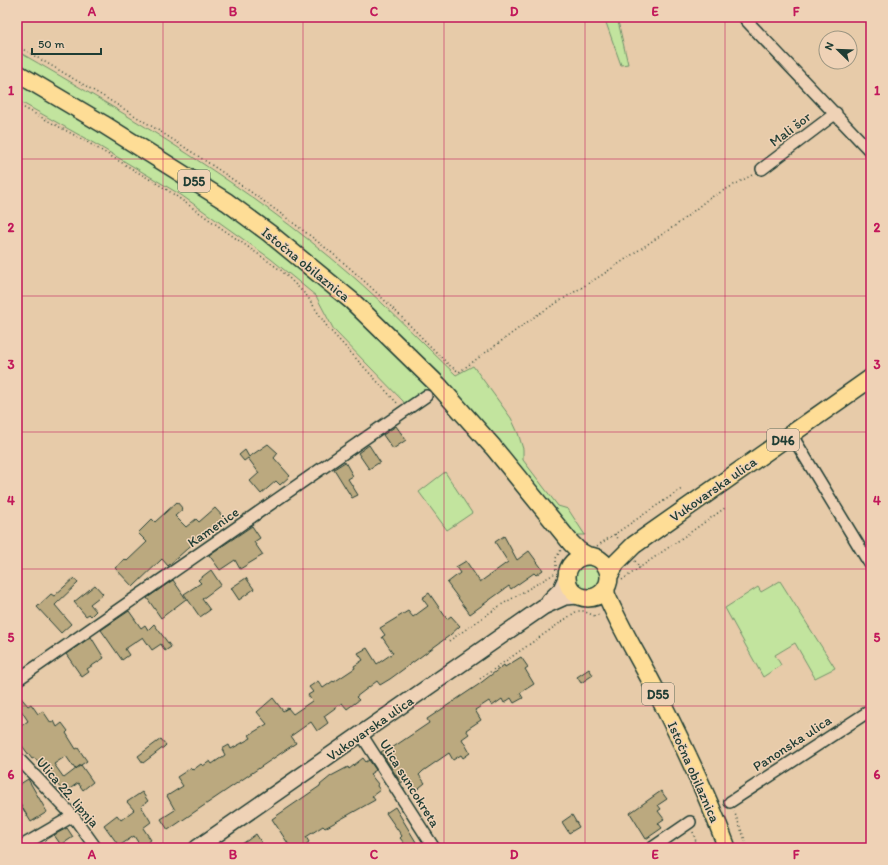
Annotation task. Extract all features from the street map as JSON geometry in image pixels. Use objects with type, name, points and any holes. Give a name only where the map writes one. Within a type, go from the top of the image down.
[{"type":"main road","name":"Istočna obilaznica","points":[[17,73],[110,128],[227,202],[269,233],[352,301],[438,385],[493,447],[545,513],[575,547],[593,554]]},
{"type":"main road","name":"Vukovarska ulica","points":[[607,582],[616,563],[634,545],[871,378]]},
{"type":"main road","name":"Istočna obilaznica","points":[[545,513],[563,548],[568,572]]},
{"type":"main road","name":"Vukovarska ulica","points":[[593,554],[610,556],[634,545]]},
{"type":"main road","points":[[568,572],[577,559],[593,554]]},
{"type":"main road","name":"D55","points":[[593,554],[606,566],[607,582]]},
{"type":"main road","name":"Vukovarska ulica","points":[[197,848],[543,607],[561,589],[568,572]]},
{"type":"main road","name":"D55","points":[[568,572],[570,588],[582,597]]},
{"type":"main road","name":"Istočna obilaznica","points":[[607,582],[606,594],[624,634],[659,696],[685,749],[706,794],[727,848]]},
{"type":"main road","points":[[582,597],[597,596],[607,582]]},
{"type":"main road","name":"Vukovarska ulica","points":[[543,607],[565,597],[582,597]]},
{"type":"main road","name":"Istočna obilaznica","points":[[582,597],[597,605],[624,634]]},
{"type":"street","points":[[750,17],[746,20],[836,113],[871,152]]},
{"type":"street","name":"Mali šor","points":[[762,169],[836,113]]},
{"type":"street","name":"Kamenice","points":[[17,680],[426,396]]},
{"type":"street","points":[[791,434],[871,566]]},
{"type":"street","name":"Panonska ulica","points":[[730,802],[871,710]]},
{"type":"street","name":"Ulica suncokreta","points":[[361,734],[434,848]]},
{"type":"street","name":"Ulica 22. lipnja","points":[[17,757],[73,816],[96,848]]},
{"type":"street","points":[[18,848],[73,816]]},
{"type":"street","points":[[652,848],[690,822]]},
{"type":"path","points":[[17,46],[212,164],[277,210],[328,250],[400,315],[449,365],[459,372],[537,315],[602,275],[679,223],[708,199],[762,169]]},
{"type":"path","points":[[17,104],[87,142],[166,189],[282,271],[308,296],[328,328],[404,412]]},
{"type":"path","points":[[593,554],[683,488]]},
{"type":"path","points":[[449,641],[501,605],[550,578],[556,570],[557,554],[563,548]]},
{"type":"path","points":[[730,802],[748,848]]},
{"type":"path","points":[[690,822],[698,848]]},
{"type":"green space","points":[[604,17],[617,17],[628,64],[621,65]]},
{"type":"green space","points":[[17,51],[146,127],[230,182],[271,211],[363,285],[456,375],[473,366],[511,418],[523,449],[523,460],[558,506],[568,509],[585,535],[575,535],[523,470],[485,426],[363,302],[17,67]]},
{"type":"green space","points":[[17,82],[91,125],[236,218],[326,291],[379,338],[430,388],[406,407],[403,401],[334,330],[316,296],[271,259],[181,195],[17,100]]},
{"type":"green space","points":[[445,472],[472,513],[447,530],[419,492]]},
{"type":"green space","points":[[588,564],[597,568],[601,577],[597,586],[588,590],[579,586],[575,577],[579,568]]},
{"type":"green space","points":[[780,581],[835,668],[815,678],[795,643],[775,655],[781,665],[763,677],[725,608],[758,587],[761,592]]},
{"type":"building","points":[[396,426],[406,440],[393,449],[383,435]]},
{"type":"building","points":[[268,444],[278,453],[274,458],[290,476],[280,485],[276,481],[261,494],[250,481],[259,473],[248,458],[244,461],[239,455],[245,450],[249,457]]},
{"type":"building","points":[[369,445],[380,462],[369,469],[358,453]]},
{"type":"building","points":[[345,462],[353,476],[348,479],[358,495],[352,498],[334,469]]},
{"type":"building","points":[[177,502],[183,509],[175,516],[186,527],[196,519],[199,522],[215,508],[226,520],[200,541],[198,539],[168,566],[162,559],[133,587],[115,568],[125,559],[127,561],[147,542],[138,533],[152,519],[155,522]]},
{"type":"building","points":[[252,526],[260,538],[254,542],[263,555],[240,569],[235,560],[220,570],[209,555]]},
{"type":"building","points":[[504,536],[517,560],[529,551],[543,570],[536,575],[534,573],[511,589],[509,586],[470,614],[447,583],[460,573],[456,567],[466,561],[480,582],[508,562],[495,542]]},
{"type":"building","points":[[211,570],[221,585],[202,599],[210,610],[200,617],[184,594],[201,583],[198,580]]},
{"type":"building","points":[[74,578],[78,583],[55,605],[71,624],[61,633],[37,607],[51,594],[54,596]]},
{"type":"building","points":[[246,578],[254,589],[239,600],[231,588]]},
{"type":"building","points":[[173,580],[186,599],[161,618],[147,598]]},
{"type":"building","points":[[95,585],[103,594],[90,604],[96,611],[91,616],[89,614],[86,616],[74,602]]},
{"type":"building","points":[[429,593],[447,619],[451,616],[460,626],[449,636],[390,679],[380,685],[377,681],[356,697],[359,700],[347,709],[342,703],[324,716],[328,723],[317,731],[311,722],[291,736],[296,743],[168,830],[161,819],[175,810],[167,796],[183,786],[177,777],[191,768],[193,770],[201,764],[203,766],[210,761],[212,764],[225,755],[222,749],[229,745],[231,749],[251,738],[249,735],[267,724],[257,712],[273,698],[283,711],[288,708],[293,714],[312,701],[308,695],[313,692],[309,687],[318,681],[323,688],[355,668],[354,666],[363,660],[358,653],[367,648],[377,664],[393,653],[382,637],[385,635],[380,628],[408,611],[413,617],[428,606],[422,598]]},
{"type":"building","points":[[129,611],[141,628],[145,625],[148,630],[154,624],[171,647],[165,651],[161,644],[152,650],[143,637],[125,649],[129,655],[122,660],[101,630]]},
{"type":"building","points":[[91,637],[104,658],[87,669],[89,672],[82,677],[66,654]]},
{"type":"building","points":[[521,657],[528,667],[525,669],[534,684],[520,693],[523,698],[514,703],[511,698],[504,703],[502,699],[492,706],[489,701],[475,710],[481,720],[466,730],[469,734],[462,739],[470,753],[463,758],[461,755],[453,760],[449,753],[423,771],[419,775],[425,783],[414,792],[405,780],[401,783],[381,752],[387,748],[389,750],[429,723],[427,719],[478,685],[504,665],[505,667]]},
{"type":"building","points":[[589,669],[593,675],[581,683],[577,677]]},
{"type":"building","points":[[17,693],[28,706],[31,704],[38,714],[43,711],[51,723],[54,721],[57,727],[62,723],[68,731],[66,733],[76,749],[78,748],[87,761],[81,765],[93,782],[83,790],[78,783],[64,793],[37,760],[34,758],[32,759],[17,739],[17,729],[28,721],[17,704]],"holes":[[[66,756],[75,769],[81,765],[64,778],[54,764]]]},
{"type":"building","points":[[161,739],[166,745],[143,763],[138,756]]},
{"type":"building","points":[[363,758],[366,762],[369,760],[376,770],[370,774],[378,784],[377,786],[380,790],[372,796],[375,800],[325,828],[323,826],[306,837],[309,842],[301,848],[291,848],[272,819],[320,786],[331,776],[348,767],[349,769]]},
{"type":"building","points":[[28,779],[47,812],[31,822],[17,799],[17,786]]},
{"type":"building","points":[[661,791],[667,799],[658,805],[661,809],[658,811],[664,819],[658,823],[662,828],[646,839],[630,813]]},
{"type":"building","points":[[142,792],[148,801],[141,806],[151,822],[143,828],[151,840],[141,847],[134,836],[119,846],[104,825],[117,815],[121,820],[134,810],[127,802]]},
{"type":"building","points":[[395,807],[416,842],[408,848],[400,838],[402,836],[386,813]]},
{"type":"building","points":[[572,815],[579,827],[569,833],[562,822]]},
{"type":"building","points":[[67,828],[73,837],[61,845],[54,835]]},
{"type":"building","points":[[256,834],[265,848],[236,848],[248,840]]}]
